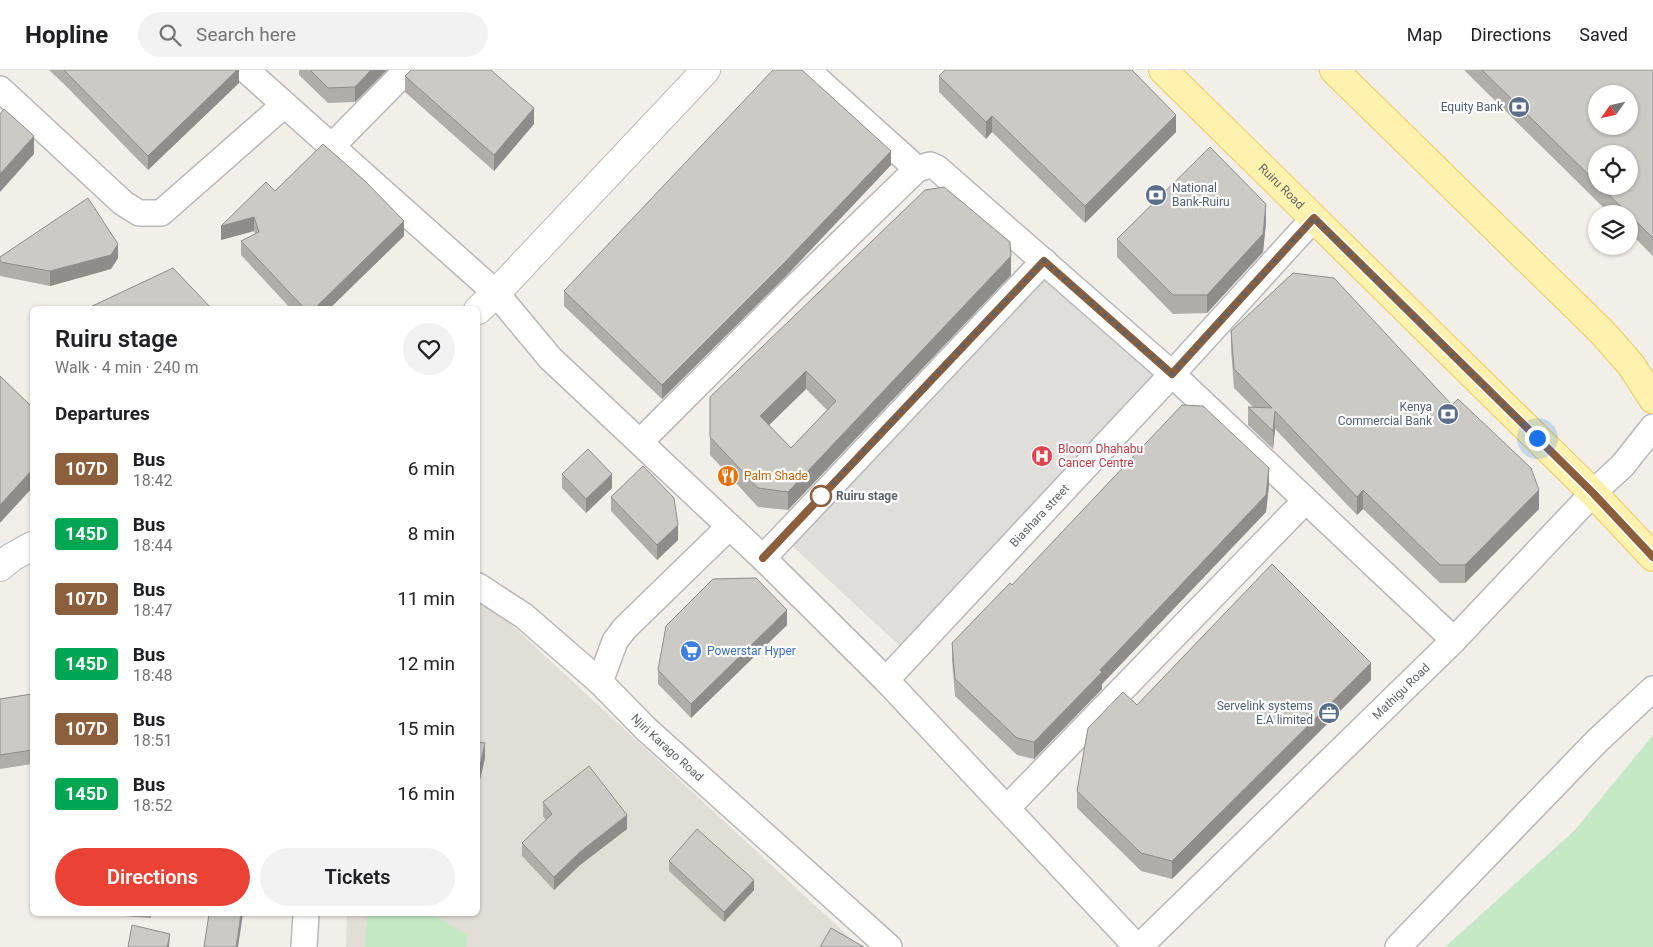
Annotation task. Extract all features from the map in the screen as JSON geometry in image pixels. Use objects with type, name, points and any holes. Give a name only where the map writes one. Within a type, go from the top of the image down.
[{"type":"main road","points":[[487,302],[706,70]]},
{"type":"main road","name":"Ruiru Road","points":[[1164,70],[1593,493],[1653,557]]},
{"type":"main road","points":[[1334,70],[1603,333],[1631,365],[1653,399]]},
{"type":"main road","points":[[0,567],[12,557],[30,547]]},
{"type":"street","points":[[246,70],[331,147],[487,302],[550,358],[763,558],[886,680],[1138,947]]},
{"type":"street","points":[[331,147],[407,70]]},
{"type":"street","points":[[807,70],[917,169]]},
{"type":"street","points":[[0,89],[123,203],[139,213],[161,212],[284,105]]},
{"type":"street","points":[[640,442],[787,295],[917,169],[930,165],[937,168],[1172,374],[1454,640]]},
{"type":"street","name":"Biashara street","points":[[886,680],[1172,374],[1314,218]]},
{"type":"street","points":[[763,558],[1044,261]]},
{"type":"street","name":"Mathigu Road","points":[[1138,947],[1454,640],[1593,493],[1623,465],[1653,427]]},
{"type":"street","points":[[1007,808],[1305,500]]},
{"type":"street","points":[[600,682],[615,642],[625,628],[729,527]]},
{"type":"street","name":"Njiri Karago Road","points":[[480,587],[524,616],[600,682],[646,729],[889,947]]},
{"type":"street","points":[[1398,947],[1597,741],[1653,689]]},
{"type":"street","points":[[304,947],[306,916]]},
{"type":"shaded area","points":[[1043,271],[1157,377],[903,649],[789,543]]},
{"type":"shaded area","points":[[480,602],[490,605],[860,947],[346,947],[347,916],[480,916]]},
{"type":"green space","points":[[1653,735],[1653,947],[1445,947],[1575,830]]},
{"type":"green space","points":[[367,916],[435,916],[467,935],[466,947],[365,947]]},
{"type":"building","points":[[64,70],[237,70],[148,156]]},
{"type":"building","points":[[310,70],[371,70],[355,87],[328,88]]},
{"type":"building","points":[[411,70],[491,70],[534,108],[494,155],[405,76]]},
{"type":"building","points":[[773,70],[802,70],[891,151],[786,261],[662,385],[564,291]]},
{"type":"building","points":[[945,70],[1132,70],[1176,115],[1085,206],[992,116],[986,122],[939,76]]},
{"type":"building","points":[[1482,70],[1653,70],[1653,238],[1638,223],[1638,205],[1619,205],[1609,195],[1638,195],[1638,145],[1588,145],[1588,174]]},
{"type":"building","points":[[4,109],[34,136],[0,174],[0,114]]},
{"type":"building","points":[[323,144],[365,181],[404,221],[317,306],[302,306],[241,241],[259,232],[254,217],[221,226],[266,182],[275,191]]},
{"type":"building","points":[[1210,147],[1266,204],[1263,234],[1207,295],[1173,295],[1117,239]]},
{"type":"building","points":[[944,187],[1010,242],[1011,256],[788,492],[758,488],[710,437],[710,397],[925,190]],"holes":[[[806,371],[836,401],[791,448],[760,416]]]},
{"type":"building","points":[[88,198],[118,244],[111,255],[50,271],[0,262],[0,257]]},
{"type":"building","points":[[173,268],[209,306],[92,306]]},
{"type":"building","points":[[1293,273],[1334,278],[1452,405],[1458,399],[1531,468],[1539,490],[1465,565],[1440,565],[1363,490],[1357,497],[1275,411],[1273,431],[1248,407],[1272,408],[1234,369],[1231,331]]},
{"type":"building","points":[[0,376],[30,405],[30,472],[0,505]]},
{"type":"building","points":[[1182,405],[1203,406],[1269,468],[1266,495],[1100,670],[1102,672],[1034,742],[1017,738],[955,679],[952,643],[1010,583],[1012,585]]},
{"type":"building","points":[[588,449],[612,474],[586,499],[562,474]]},
{"type":"building","points":[[643,466],[674,498],[678,525],[657,545],[611,497]]},
{"type":"building","points":[[1272,564],[1371,663],[1172,861],[1141,853],[1077,791],[1088,728],[1123,692],[1137,705]]},
{"type":"building","points":[[756,578],[787,610],[691,704],[658,670],[666,626],[713,579]]},
{"type":"building","points":[[30,694],[30,750],[0,755],[0,699]]},
{"type":"building","points":[[480,742],[485,743],[480,766]]},
{"type":"building","points":[[589,766],[627,815],[580,852],[554,877],[522,843],[552,814],[543,802]]},
{"type":"building","points":[[697,829],[754,880],[724,912],[669,861]]},
{"type":"building","points":[[209,916],[241,916],[236,947],[204,947]]},
{"type":"building","points":[[132,925],[170,934],[167,947],[128,947]]},
{"type":"building","points":[[831,928],[864,947],[820,947]]},
{"type":"bus line","name":"107D","points":[[763,558],[1044,261],[1172,374],[1314,218],[1593,493],[1653,557]]},
{"type":"place","name":"Equity Bank","points":[[1519,107]]},
{"type":"place","name":"National Bank-Ruiru","points":[[1156,195]]},
{"type":"place","name":"Kenya Commercial Bank","points":[[1448,414]]},
{"type":"place","name":"Bloom Dhahabu Cancer Centre","points":[[1042,456]]},
{"type":"place","name":"Palm Shade","points":[[728,476]]},
{"type":"place","name":"Ruiru stage","points":[[821,496]]},
{"type":"place","name":"Powerstar Hyper","points":[[691,651]]},
{"type":"place","name":"Servelink systems E.A limited","points":[[1329,713]]},
{"type":"route","points":[[821,496],[1044,261],[1172,374],[1314,218],[1537,438]]}]
